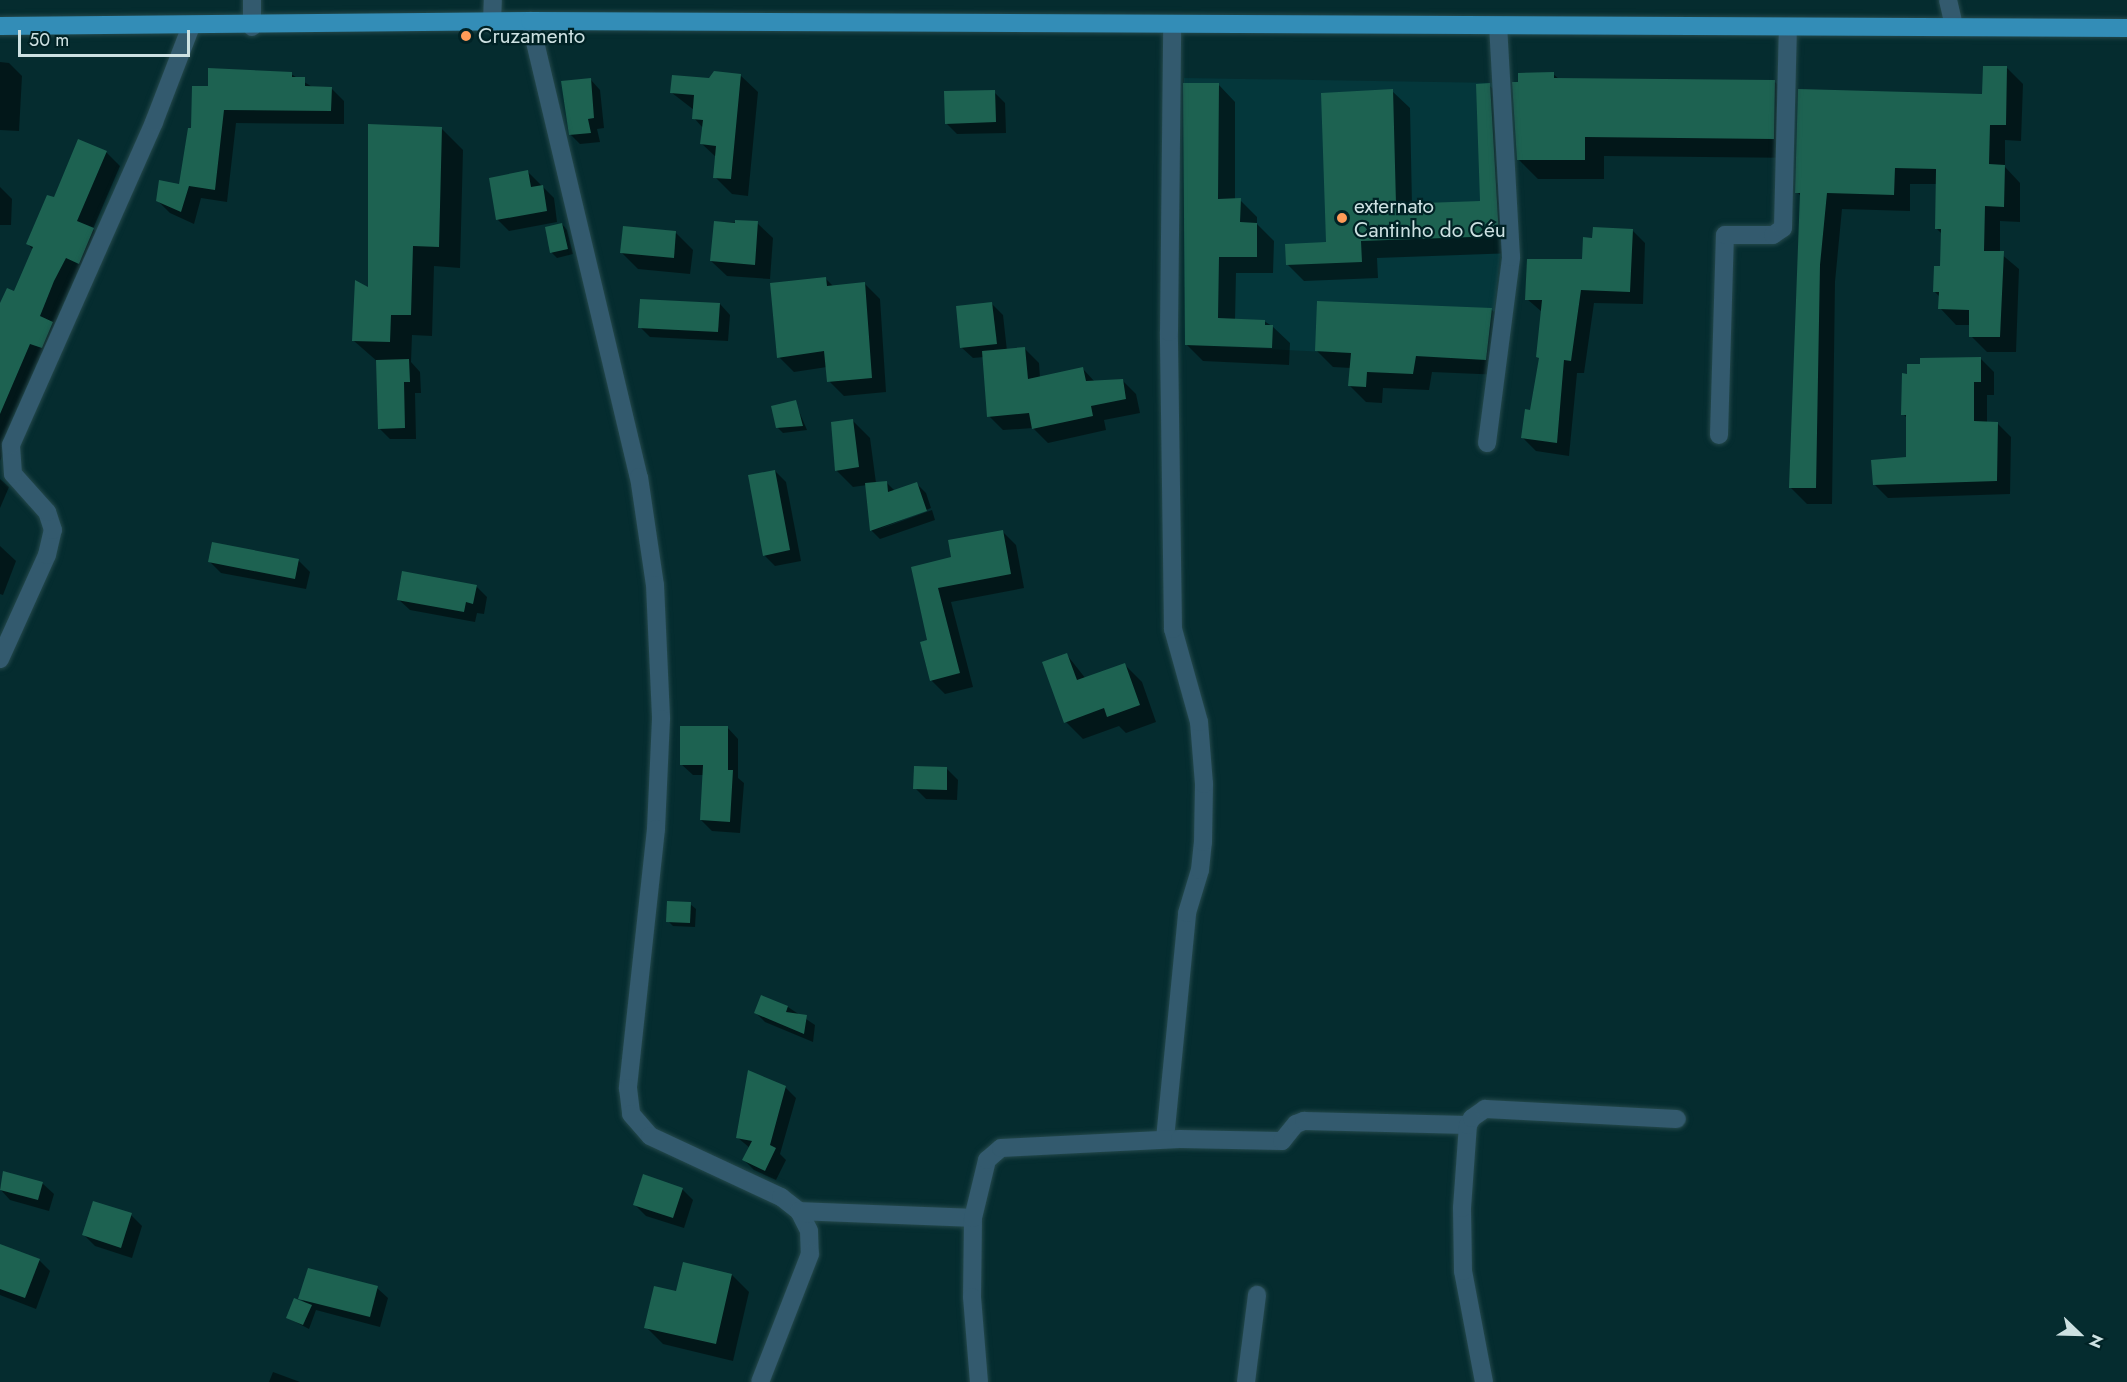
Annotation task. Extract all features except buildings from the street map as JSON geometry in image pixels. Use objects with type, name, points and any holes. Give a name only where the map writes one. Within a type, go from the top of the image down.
[{"type":"main road","points":[[0,26],[252,27],[492,24],[530,21],[2127,28]]},
{"type":"street","points":[[252,0],[252,27]]},
{"type":"street","points":[[492,0],[492,24]]},
{"type":"street","points":[[1948,0],[1954,26]]},
{"type":"street","points":[[530,21],[639,477],[655,585],[660,741],[656,829],[628,1089],[632,1114],[650,1136],[781,1197],[799,1211],[809,1231],[810,1254],[760,1382]]},
{"type":"street","points":[[1165,1139],[1187,913],[1200,870],[1204,784],[1199,722],[1173,629],[1169,332],[1172,24]]},
{"type":"street","points":[[0,659],[47,555],[53,530],[47,512],[13,474],[11,445],[154,122],[191,26]]},
{"type":"street","points":[[1487,443],[1511,257],[1498,27]]},
{"type":"street","points":[[1719,435],[1725,235],[1773,236],[1783,228],[1788,28]]},
{"type":"street","points":[[979,1382],[972,1297],[973,1218],[987,1160],[1001,1148],[1165,1139],[1282,1141],[1296,1124],[1304,1121],[1468,1125],[1485,1109],[1677,1119]]},
{"type":"street","points":[[1468,1125],[1463,1270],[1484,1382]]},
{"type":"street","points":[[799,1211],[973,1218]]},
{"type":"street","points":[[1246,1382],[1257,1295]]},
{"type":"shaded area","name":"externato Cantinho do Céu","points":[[1184,78],[1497,83],[1502,236],[1489,360],[1185,345]]},
{"type":"place","name":"Cruzamento","points":[[466,36]]},
{"type":"place","name":"externato Cantinho do Céu","points":[[1342,218]]}]
